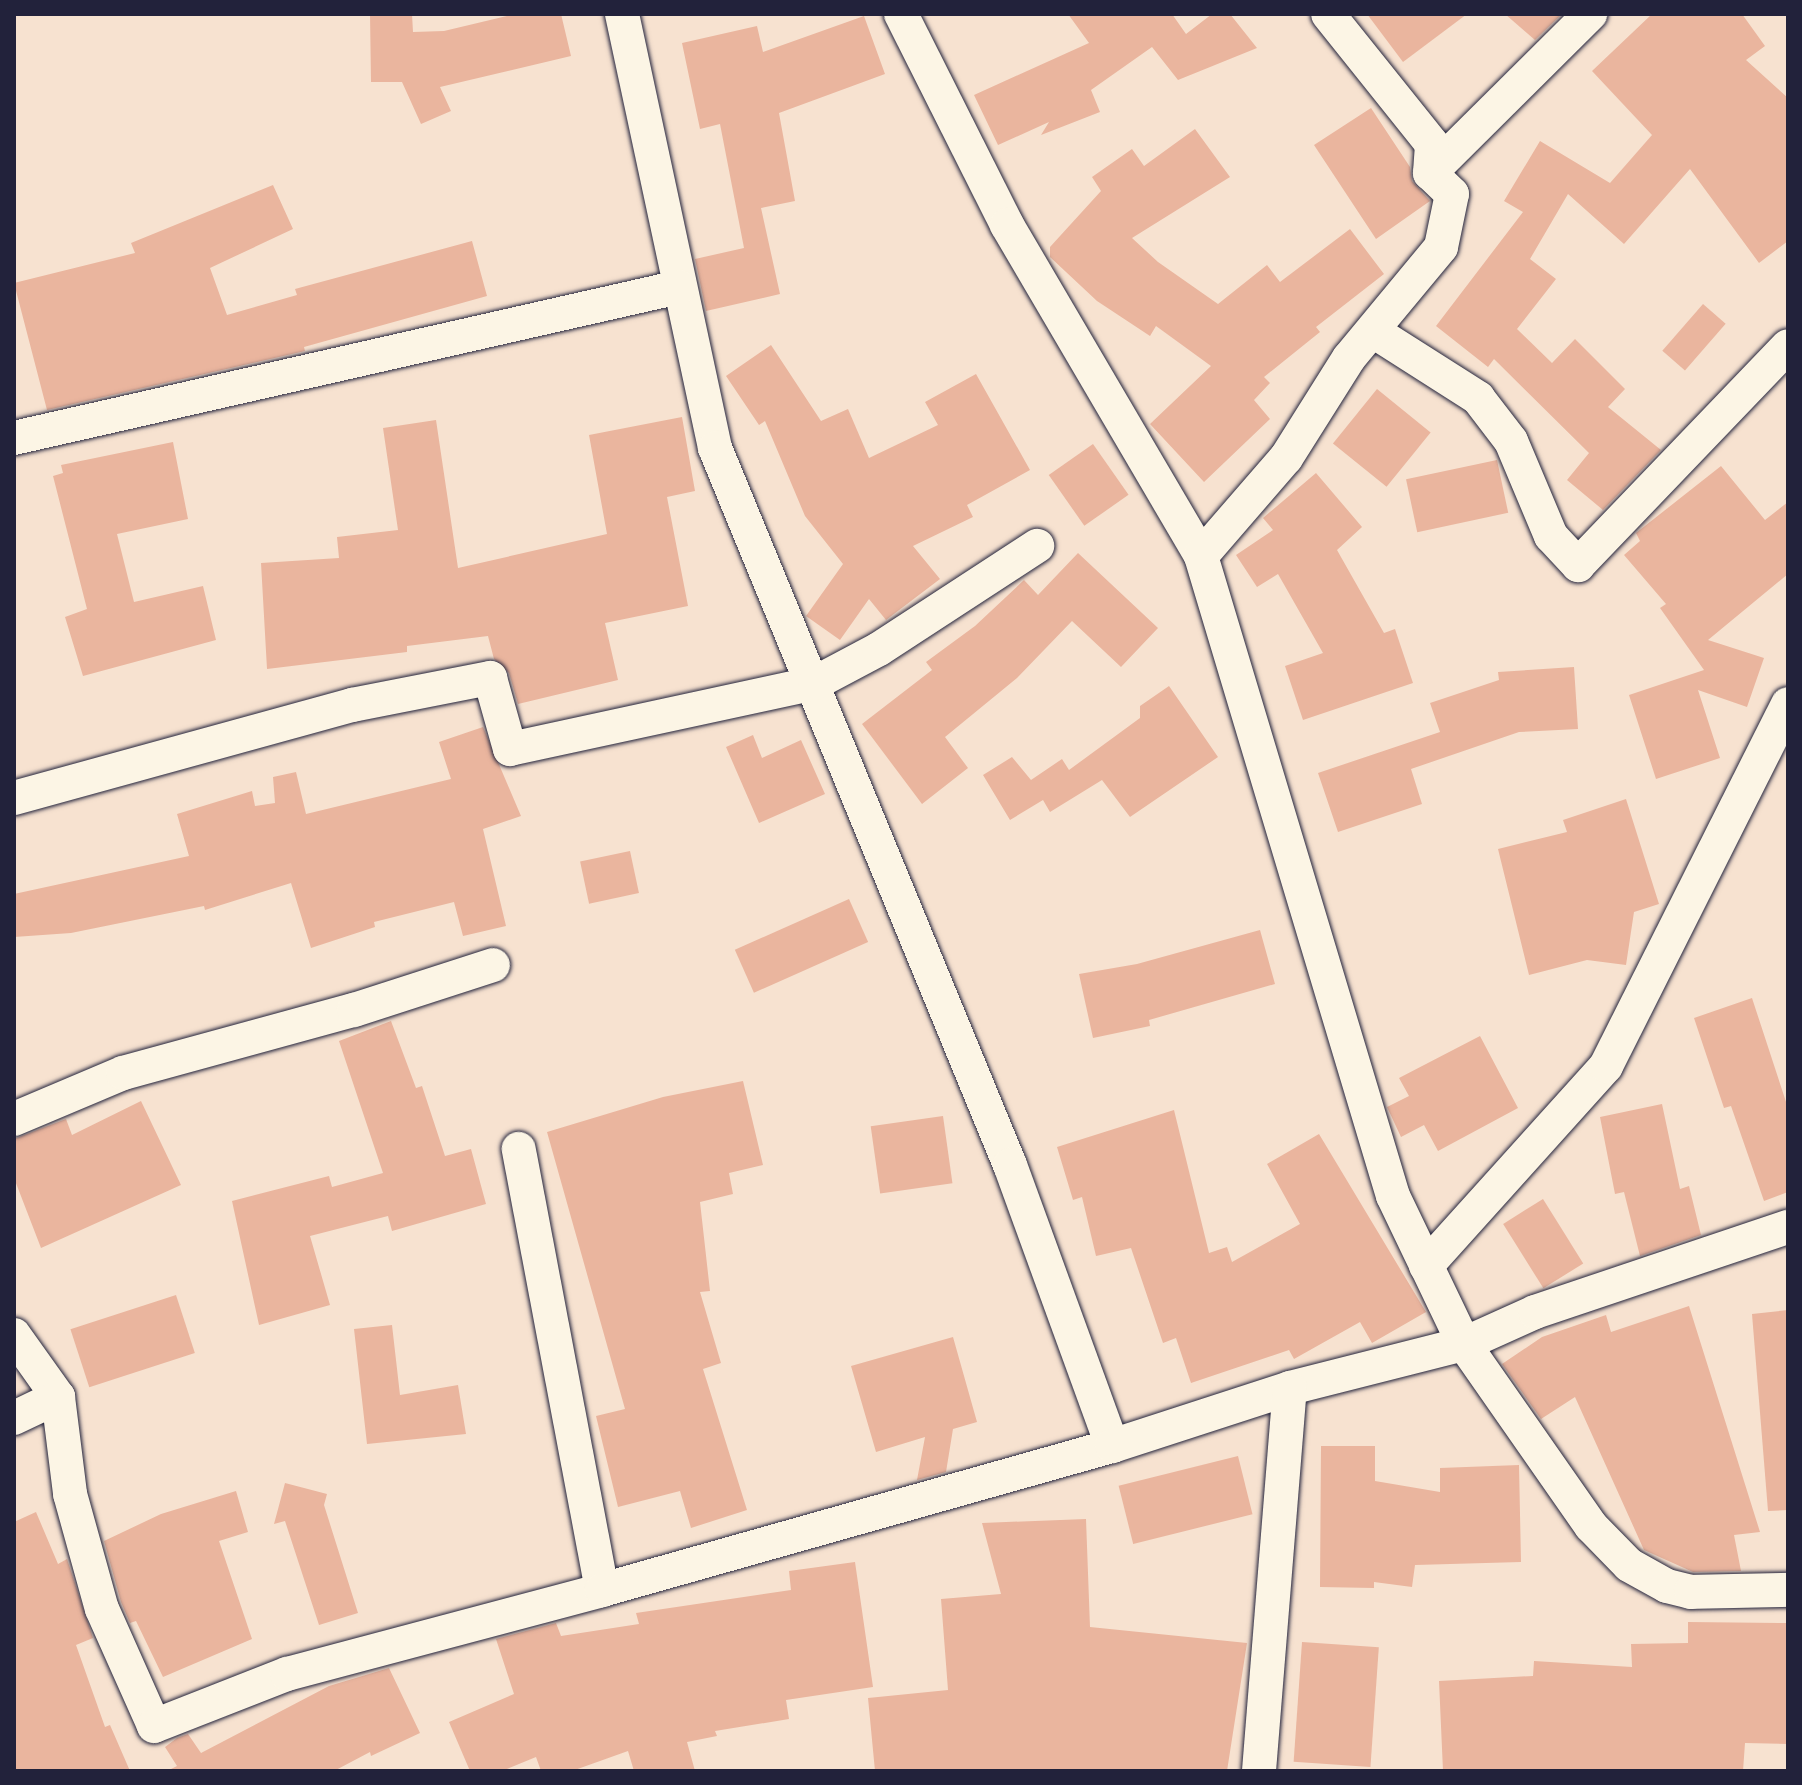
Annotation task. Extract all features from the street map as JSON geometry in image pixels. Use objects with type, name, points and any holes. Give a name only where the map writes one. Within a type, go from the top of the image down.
[{"type":"street","points":[[622,14],[715,448],[815,683],[932,984],[1010,1165],[1112,1446]]},
{"type":"street","points":[[901,14],[1007,225],[1201,556],[1393,1196],[1464,1344],[1591,1526],[1629,1565],[1667,1586],[1691,1592],[1788,1590]]},
{"type":"street","points":[[1328,14],[1432,144],[1430,173]]},
{"type":"street","points":[[1430,173],[1590,14]]},
{"type":"street","points":[[1201,556],[1286,458],[1349,358],[1441,247],[1452,194],[1430,173]]},
{"type":"street","points":[[14,438],[679,287]]},
{"type":"street","points":[[1373,331],[1478,398],[1511,441],[1551,536],[1578,565],[1788,346]]},
{"type":"street","points":[[14,798],[352,705],[490,678],[510,749],[815,683],[879,649],[1037,546]]},
{"type":"street","points":[[1426,1266],[1606,1066],[1788,704]]},
{"type":"street","points":[[14,1119],[123,1073],[354,1010],[493,965]]},
{"type":"street","points":[[519,1149],[602,1590]]},
{"type":"street","points":[[14,1335],[58,1397],[70,1494],[102,1609],[154,1726],[287,1674],[602,1590],[1112,1446],[1290,1388],[1464,1344],[1535,1312],[1788,1227]]},
{"type":"street","points":[[1259,1771],[1290,1388]]},
{"type":"street","points":[[14,1418],[58,1397]]},
{"type":"building","points":[[370,14],[412,14],[413,32],[444,31],[515,14],[561,14],[571,56],[440,87],[451,111],[421,124],[402,82],[371,82]]},
{"type":"building","points":[[1068,14],[1172,14],[1186,34],[1212,14],[1230,14],[1257,48],[1178,80],[1152,47],[1091,90],[1100,112],[1041,135],[1049,122],[998,145],[974,95],[1089,43]]},
{"type":"building","points":[[1367,14],[1467,14],[1403,62]]},
{"type":"building","points":[[1505,14],[1562,14],[1535,40]]},
{"type":"building","points":[[1652,14],[1742,14],[1765,46],[1746,60],[1788,98],[1788,241],[1759,263],[1690,169],[1624,244],[1568,194],[1530,259],[1556,279],[1517,329],[1552,363],[1575,339],[1625,389],[1608,407],[1661,450],[1603,510],[1567,480],[1589,453],[1494,359],[1488,367],[1436,326],[1523,212],[1504,201],[1540,141],[1610,183],[1652,135],[1592,71]]},
{"type":"building","points":[[864,16],[885,74],[779,113],[795,201],[761,208],[780,294],[706,311],[695,259],[744,248],[720,124],[700,129],[682,43],[757,26],[763,52]]},
{"type":"building","points":[[1371,108],[1410,167],[1412,181],[1430,201],[1376,239],[1314,145]]},
{"type":"building","points":[[1195,129],[1230,177],[1132,238],[1158,262],[1218,304],[1267,265],[1280,282],[1350,229],[1384,274],[1316,327],[1320,332],[1264,377],[1270,383],[1254,400],[1270,419],[1204,482],[1150,424],[1211,366],[1156,326],[1150,336],[1097,301],[1050,257],[1050,247],[1101,191],[1092,177],[1132,149],[1144,166]]},
{"type":"building","points":[[273,185],[293,229],[210,268],[227,315],[297,295],[295,289],[472,241],[487,296],[304,347],[305,351],[47,410],[14,283],[135,253],[131,243]]},
{"type":"building","points":[[1703,304],[1726,324],[1685,370],[1662,351]]},
{"type":"building","points":[[771,345],[821,421],[848,409],[869,458],[938,425],[925,402],[976,374],[1030,470],[967,505],[973,517],[913,546],[940,579],[886,620],[869,599],[840,640],[806,616],[843,564],[805,516],[765,421],[759,425],[726,376]]},
{"type":"building","points":[[1377,389],[1431,432],[1387,487],[1333,443]]},
{"type":"building","points":[[682,417],[695,491],[667,497],[688,606],[605,623],[618,680],[518,704],[509,673],[494,659],[488,636],[407,646],[407,652],[267,669],[261,563],[339,558],[337,537],[398,530],[383,428],[436,420],[458,568],[607,534],[589,435]]},
{"type":"building","points":[[173,442],[188,519],[117,534],[134,602],[203,586],[216,640],[83,676],[65,617],[87,609],[53,476],[63,473],[61,465]]},
{"type":"building","points":[[1093,444],[1129,495],[1084,526],[1049,475]]},
{"type":"building","points":[[1497,460],[1508,513],[1417,532],[1406,479]]},
{"type":"building","points":[[1721,466],[1765,520],[1788,502],[1788,574],[1708,640],[1764,658],[1747,707],[1698,690],[1720,758],[1656,779],[1629,695],[1704,670],[1660,608],[1666,604],[1624,555],[1640,541],[1636,533]]},
{"type":"building","points":[[1316,473],[1362,527],[1337,550],[1384,633],[1395,629],[1413,683],[1303,720],[1285,666],[1323,653],[1278,574],[1257,587],[1236,555],[1273,530],[1263,518]]},
{"type":"building","points":[[1078,553],[1158,628],[1121,667],[1072,621],[1017,678],[945,737],[968,768],[922,804],[862,724],[932,670],[926,662],[975,626],[1024,580],[1038,595]]},
{"type":"building","points":[[1574,667],[1578,729],[1519,732],[1411,769],[1422,804],[1338,832],[1318,773],[1440,732],[1430,703],[1499,680],[1498,672]]},
{"type":"building","points":[[1169,686],[1218,757],[1130,817],[1102,780],[1050,812],[1043,800],[1010,820],[983,775],[1012,757],[1031,780],[1062,759],[1069,770],[1140,718],[1140,706]]},
{"type":"building","points":[[483,727],[521,816],[483,829],[506,926],[463,936],[454,902],[374,922],[375,927],[311,948],[291,883],[205,910],[204,906],[71,933],[14,937],[14,894],[189,856],[177,814],[252,791],[255,806],[275,803],[273,777],[296,772],[306,814],[451,779],[439,742]]},
{"type":"building","points":[[753,735],[762,758],[801,740],[825,794],[759,823],[726,747]]},
{"type":"building","points":[[1626,799],[1659,904],[1634,912],[1626,965],[1587,960],[1529,975],[1498,849],[1567,832],[1563,820]]},
{"type":"building","points":[[630,851],[639,893],[589,904],[580,862]]},
{"type":"building","points":[[849,899],[868,942],[754,993],[735,950]]},
{"type":"building","points":[[1260,930],[1275,984],[1149,1020],[1150,1026],[1093,1038],[1079,974],[1137,964]]},
{"type":"building","points":[[1752,998],[1788,1108],[1788,1192],[1764,1201],[1731,1106],[1724,1108],[1694,1018]]},
{"type":"building","points":[[391,1021],[416,1088],[422,1086],[445,1156],[471,1149],[486,1204],[392,1231],[388,1216],[310,1236],[330,1305],[259,1325],[232,1201],[329,1176],[332,1187],[383,1173],[339,1041]]},
{"type":"building","points":[[1480,1036],[1518,1108],[1438,1151],[1424,1125],[1401,1137],[1387,1107],[1409,1096],[1399,1078]]},
{"type":"building","points":[[743,1081],[763,1165],[729,1173],[733,1194],[700,1202],[710,1291],[700,1292],[721,1363],[703,1369],[747,1510],[691,1528],[680,1491],[618,1507],[596,1416],[625,1409],[547,1132],[663,1097]]},
{"type":"building","points":[[141,1101],[181,1185],[41,1248],[14,1178],[14,1139],[66,1119],[72,1135]]},
{"type":"building","points":[[1662,1104],[1680,1189],[1689,1186],[1701,1235],[1640,1256],[1624,1192],[1615,1194],[1600,1117]]},
{"type":"building","points":[[1174,1110],[1209,1253],[1227,1247],[1232,1262],[1300,1224],[1267,1164],[1319,1134],[1426,1312],[1372,1343],[1360,1322],[1294,1359],[1289,1350],[1191,1383],[1176,1338],[1163,1343],[1131,1248],[1096,1256],[1082,1197],[1073,1200],[1057,1147]]},
{"type":"building","points":[[943,1116],[952,1183],[880,1193],[871,1126]]},
{"type":"building","points":[[1543,1199],[1583,1263],[1543,1288],[1503,1224]]},
{"type":"building","points":[[176,1295],[195,1353],[89,1387],[70,1329]]},
{"type":"building","points":[[1689,1306],[1760,1532],[1734,1535],[1741,1571],[1693,1572],[1644,1550],[1575,1397],[1541,1419],[1502,1364],[1542,1337],[1606,1315],[1611,1332]]},
{"type":"building","points":[[1788,1310],[1788,1510],[1768,1511],[1752,1314]]},
{"type":"building","points":[[392,1325],[400,1395],[458,1385],[466,1434],[367,1444],[354,1329]]},
{"type":"building","points":[[953,1337],[977,1422],[953,1429],[946,1472],[917,1480],[925,1437],[876,1452],[851,1366]]},
{"type":"building","points":[[1321,1446],[1375,1446],[1375,1481],[1440,1492],[1440,1468],[1519,1465],[1521,1562],[1415,1565],[1412,1587],[1374,1582],[1374,1588],[1320,1587]]},
{"type":"building","points":[[1238,1456],[1253,1514],[1133,1544],[1119,1486]]},
{"type":"building","points":[[285,1483],[327,1494],[324,1505],[358,1613],[319,1625],[285,1521],[274,1524]]},
{"type":"building","points":[[236,1491],[248,1532],[219,1541],[252,1639],[163,1677],[136,1621],[130,1623],[104,1541],[161,1514]]},
{"type":"building","points":[[36,1512],[58,1564],[67,1559],[93,1638],[76,1645],[105,1727],[110,1725],[130,1771],[14,1771],[14,1522]]},
{"type":"building","points":[[1086,1519],[1090,1627],[1247,1643],[1227,1771],[875,1771],[868,1698],[948,1690],[941,1599],[1001,1594],[982,1523]]},
{"type":"building","points":[[855,1562],[873,1687],[786,1700],[789,1719],[715,1731],[717,1736],[687,1742],[695,1771],[634,1771],[628,1751],[572,1771],[541,1771],[536,1757],[502,1771],[470,1771],[449,1722],[514,1694],[496,1639],[556,1623],[561,1636],[639,1624],[636,1613],[791,1590],[789,1571]]},
{"type":"building","points":[[1688,1622],[1788,1623],[1788,1744],[1745,1743],[1743,1771],[1443,1771],[1439,1681],[1533,1676],[1534,1661],[1632,1667],[1631,1644],[1688,1643]]},
{"type":"building","points":[[1302,1642],[1379,1647],[1370,1767],[1294,1762]]},
{"type":"building","points":[[389,1668],[420,1733],[371,1756],[370,1752],[334,1771],[167,1771],[177,1766],[165,1747],[177,1738],[188,1734],[201,1753],[329,1686]]}]
